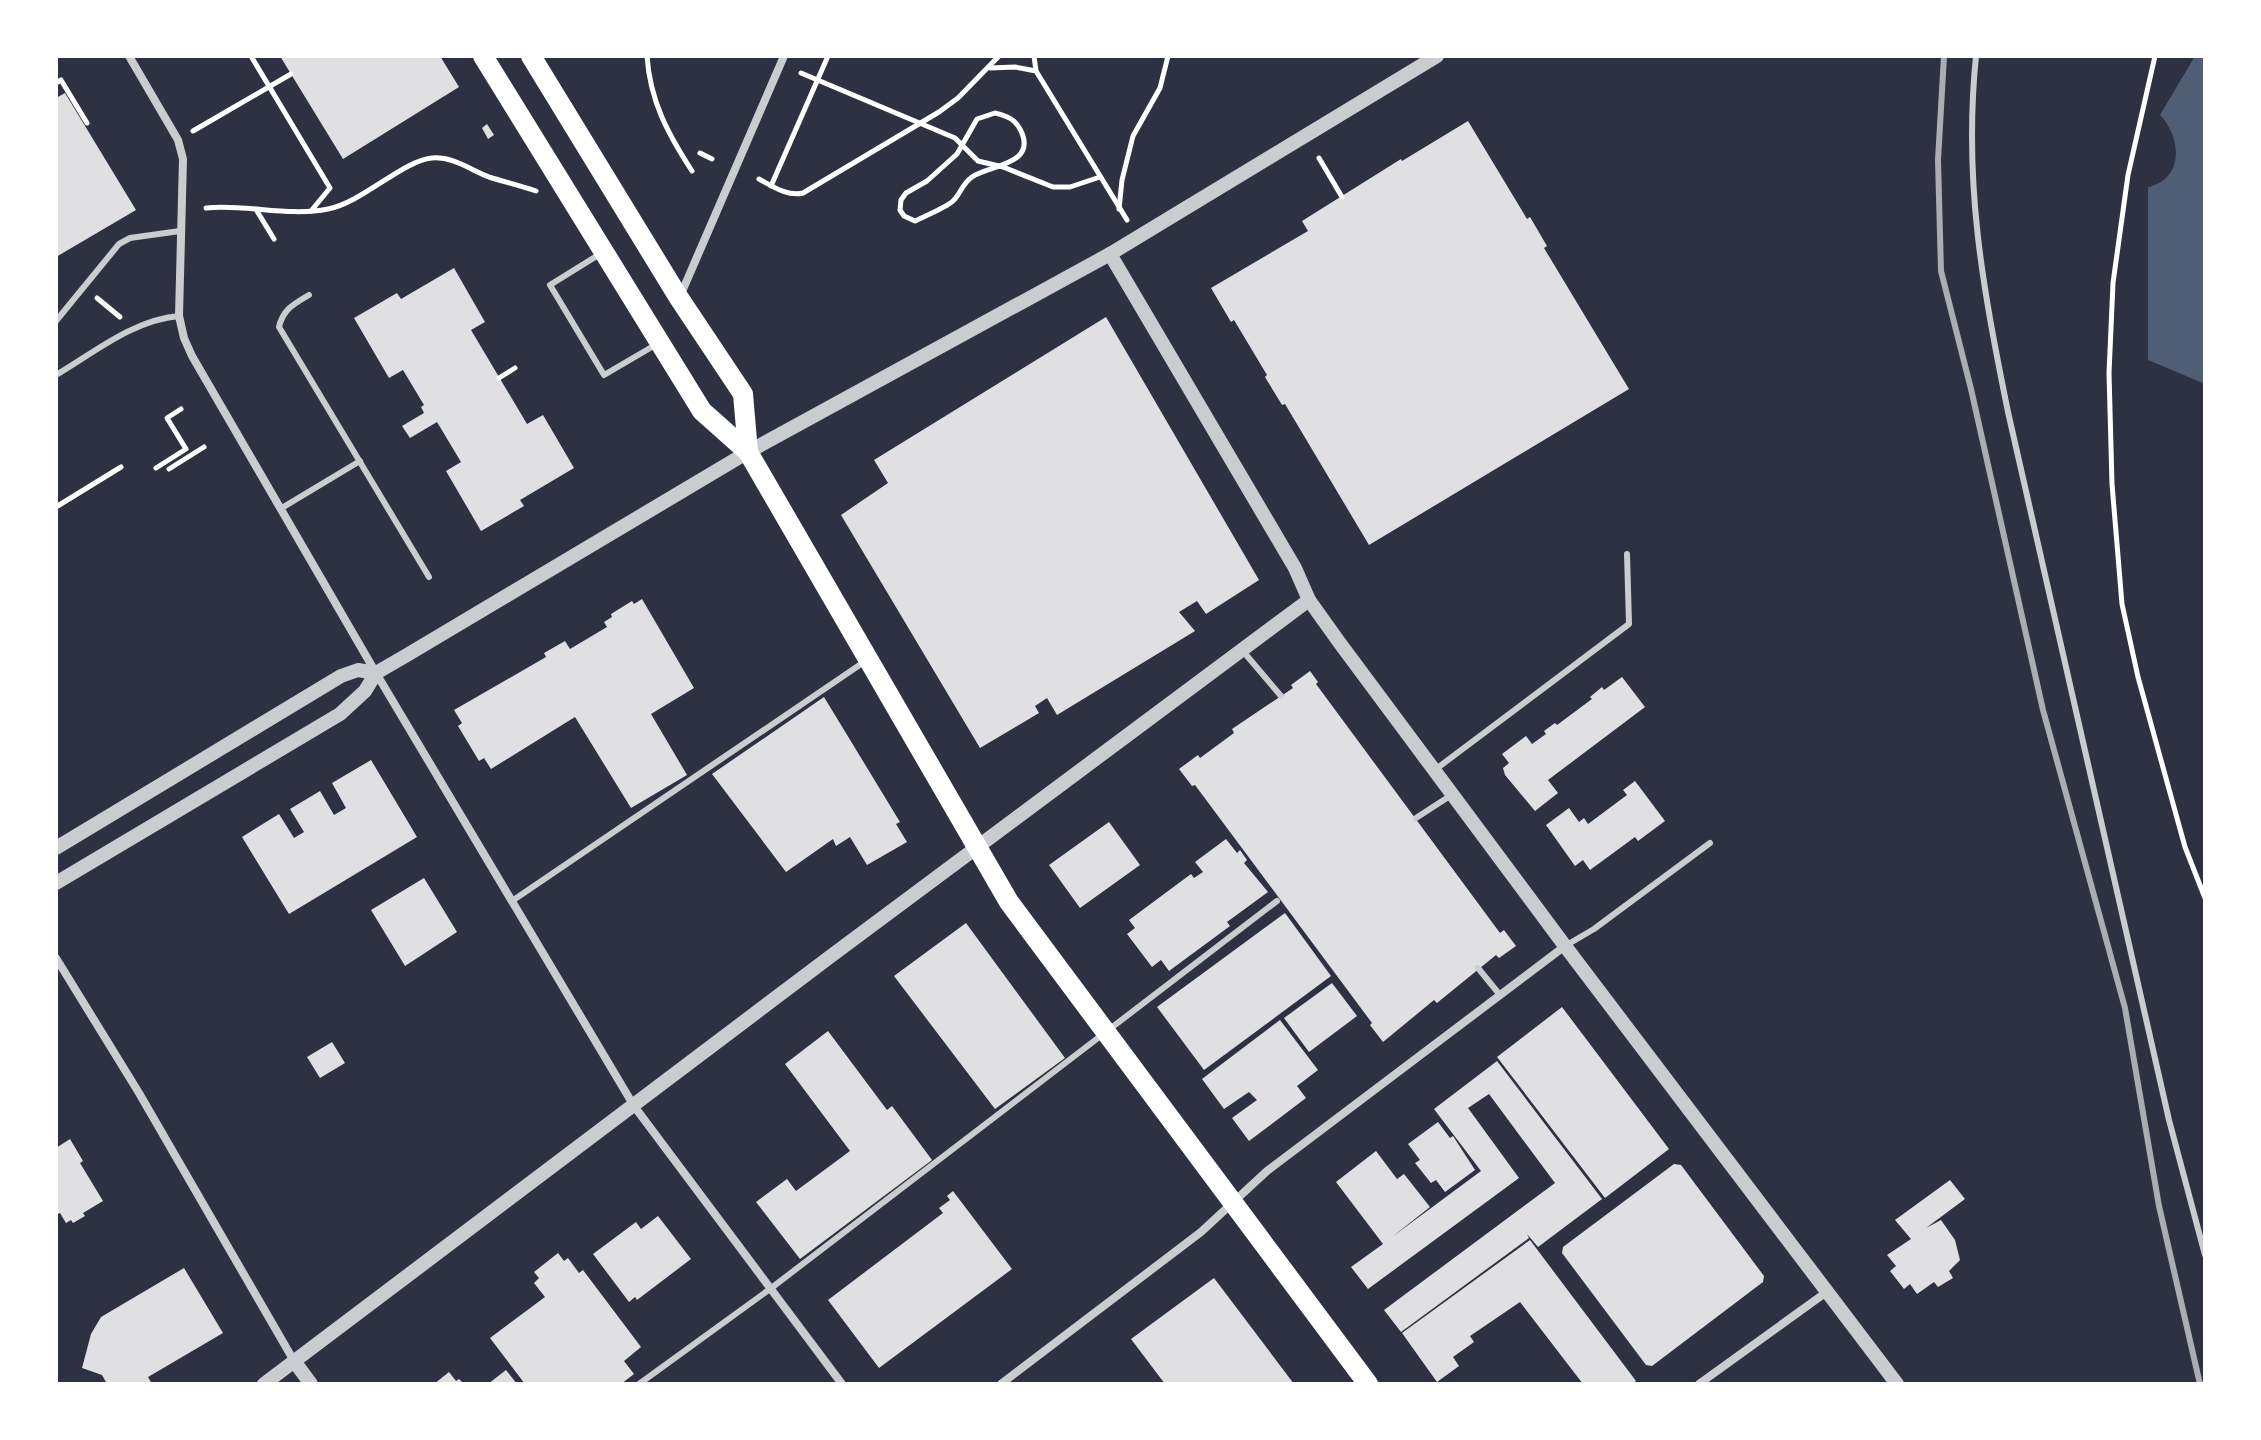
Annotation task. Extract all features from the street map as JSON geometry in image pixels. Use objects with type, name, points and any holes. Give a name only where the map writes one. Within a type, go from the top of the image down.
[{"type":"main road","points":[[483,56],[702,411],[748,452],[1009,902],[1368,1384]]},
{"type":"main road","points":[[531,56],[679,298],[743,394],[748,452]]},
{"type":"street","points":[[129,56],[178,140],[183,159],[179,316],[192,356],[376,673],[634,1106],[842,1384]]},
{"type":"street","points":[[679,298],[784,56]]},
{"type":"street","points":[[56,883],[340,714],[365,691],[376,673],[748,452],[1110,254],[1437,56]]},
{"type":"street","points":[[1110,254],[1295,568],[1309,600],[1565,946],[1897,1384]]},
{"type":"street","points":[[264,1384],[1309,600]]},
{"type":"street","points":[[56,848],[341,676],[358,670],[376,673]]},
{"type":"street","points":[[1001,1384],[1201,1232],[1267,1171],[1565,946]]},
{"type":"street","points":[[56,958],[139,1093],[294,1361],[311,1384]]},
{"type":"street","points":[[1699,1384],[1828,1291]]},
{"type":"lane","points":[[1976,56],[1972,164],[1975,220],[1987,307],[2008,412],[2169,1120],[2205,1255]]},
{"type":"lane","points":[[56,321],[119,244],[130,238],[180,231]]},
{"type":"lane","points":[[603,252],[550,285],[604,375],[659,343]]},
{"type":"lane","points":[[309,295],[288,307],[281,315],[279,327],[429,577]]},
{"type":"lane","points":[[56,375],[142,324],[179,316]]},
{"type":"lane","points":[[280,509],[360,461]]},
{"type":"lane","points":[[1435,770],[1629,624],[1627,554]]},
{"type":"lane","points":[[1242,650],[1281,696]]},
{"type":"lane","points":[[512,901],[867,660]]},
{"type":"lane","points":[[1416,818],[1453,794]]},
{"type":"lane","points":[[1565,946],[1594,929],[1710,843]]},
{"type":"lane","points":[[639,1384],[770,1289],[1277,901]]},
{"type":"lane","points":[[1478,968],[1500,995]]},
{"type":"path","points":[[251,56],[330,188],[310,213]]},
{"type":"path","points":[[647,56],[650,87],[662,122],[692,171]]},
{"type":"path","points":[[771,186],[828,56]]},
{"type":"path","points":[[759,179],[796,195],[803,193],[958,98],[999,56]]},
{"type":"path","points":[[1034,56],[1036,71],[1128,221]]},
{"type":"path","points":[[1119,210],[1122,180],[1133,136],[1160,88],[1168,56]]},
{"type":"path","points":[[2155,56],[2128,175],[2113,283],[2109,373],[2112,484],[2122,604],[2181,833],[2205,898]]},
{"type":"path","points":[[989,68],[1003,66],[1036,71]]},
{"type":"path","points":[[801,73],[955,138],[978,161],[1003,167],[1053,187],[1070,187],[1100,177]]},
{"type":"path","points":[[178,140],[291,74]]},
{"type":"path","points":[[56,83],[61,80],[87,123]]},
{"type":"path","points":[[995,113],[1011,118],[1024,140],[1019,155],[1003,167],[976,174],[960,187],[953,202],[915,221],[909,219],[900,210],[901,200],[906,193],[933,177],[957,154],[961,145],[977,119],[995,113]]},
{"type":"path","points":[[700,153],[712,159]]},
{"type":"path","points":[[206,208],[310,213],[343,205],[431,158],[449,160],[536,191]]},
{"type":"path","points":[[1319,158],[1342,197]]},
{"type":"path","points":[[257,210],[274,239]]},
{"type":"path","points":[[99,300],[123,319]]},
{"type":"path","points":[[499,378],[515,368]]},
{"type":"path","points":[[156,468],[186,449],[167,418],[181,409]]},
{"type":"path","points":[[169,469],[204,447]]},
{"type":"path","points":[[56,507],[121,467]]},
{"type":"water","points":[[2195,56],[2205,56],[2205,384],[2148,360],[2148,187],[2160,183],[2173,167],[2175,146],[2160,115]]},
{"type":"building","points":[[280,56],[440,56],[459,87],[343,159]]},
{"type":"building","points":[[65,93],[136,210],[56,257],[56,98]]},
{"type":"building","points":[[1468,121],[1527,219],[1530,217],[1547,246],[1544,248],[1629,389],[1369,545],[1285,404],[1282,405],[1265,377],[1267,375],[1234,320],[1231,322],[1211,288],[1308,231],[1302,221]]},
{"type":"building","points":[[487,124],[494,135],[488,139],[482,128]]},
{"type":"building","points":[[454,268],[485,322],[471,330],[527,424],[543,415],[574,468],[520,500],[524,506],[481,531],[446,471],[461,462],[437,422],[410,438],[402,426],[424,413],[421,407],[424,405],[403,370],[389,378],[354,318],[397,293],[401,299]]},
{"type":"building","points":[[1106,317],[1259,580],[1206,614],[1197,601],[1179,612],[1195,631],[1057,715],[1047,698],[1035,706],[1039,713],[980,748],[841,515],[888,483],[874,460]]},
{"type":"building","points":[[642,599],[694,688],[651,714],[687,775],[631,808],[575,717],[491,769],[484,758],[479,761],[458,726],[462,723],[454,710],[546,657],[544,653],[565,641],[570,649],[607,627],[604,622],[612,617],[611,614],[632,601],[634,604]]},
{"type":"building","points":[[1310,671],[1318,682],[1316,684],[1500,933],[1504,930],[1516,946],[1499,958],[1496,955],[1383,1042],[1195,785],[1192,786],[1179,769],[1234,733],[1232,729],[1293,688],[1291,685]]},
{"type":"building","points":[[1622,677],[1645,707],[1548,780],[1558,793],[1535,811],[1505,775],[1503,768],[1509,763],[1502,754],[1526,736],[1532,744],[1546,734],[1544,731],[1592,699],[1590,697],[1602,687],[1604,690]]},
{"type":"building","points":[[824,697],[900,822],[896,824],[907,842],[867,865],[850,837],[836,846],[833,839],[786,872],[712,774]]},
{"type":"building","points":[[371,760],[417,837],[289,914],[242,837],[279,814],[294,838],[304,832],[290,809],[320,791],[334,815],[346,808],[332,783]]},
{"type":"building","points":[[1635,781],[1665,821],[1638,841],[1635,837],[1590,870],[1583,860],[1575,866],[1546,825],[1569,808],[1579,822],[1584,818],[1588,824],[1627,795],[1623,790]]},
{"type":"building","points":[[1109,822],[1140,865],[1080,908],[1049,865]]},
{"type":"building","points":[[1226,839],[1237,853],[1240,850],[1247,860],[1244,863],[1268,892],[1227,922],[1230,926],[1169,971],[1161,960],[1152,967],[1127,934],[1135,928],[1129,920],[1191,874],[1194,878],[1203,872],[1195,862]]},
{"type":"building","points":[[424,878],[457,932],[405,966],[371,910]]},
{"type":"building","points":[[1285,913],[1331,976],[1204,1070],[1157,1007]]},
{"type":"building","points":[[966,923],[1065,1058],[995,1109],[894,976]]},
{"type":"building","points":[[1332,983],[1357,1016],[1309,1052],[1284,1018]]},
{"type":"building","points":[[1562,1007],[1669,1149],[1605,1198],[1497,1057]]},
{"type":"building","points":[[1280,1020],[1318,1070],[1297,1086],[1306,1098],[1249,1141],[1232,1118],[1257,1100],[1249,1092],[1224,1109],[1202,1079]]},
{"type":"building","points":[[828,1031],[887,1110],[892,1106],[932,1160],[800,1259],[756,1202],[787,1179],[796,1191],[850,1151],[785,1064]]},
{"type":"building","points":[[332,1042],[345,1063],[320,1078],[307,1057]]},
{"type":"building","points":[[1497,1061],[1602,1199],[1538,1247],[1527,1234],[1529,1238],[1401,1332],[1384,1310],[1555,1183],[1489,1094],[1468,1108],[1519,1178],[1368,1289],[1351,1267],[1383,1244],[1336,1182],[1376,1151],[1397,1179],[1404,1174],[1430,1207],[1392,1237],[1481,1171],[1434,1109]]},
{"type":"building","points":[[1438,1122],[1450,1138],[1453,1136],[1475,1170],[1445,1192],[1436,1180],[1431,1183],[1415,1163],[1420,1160],[1408,1144]]},
{"type":"building","points":[[70,1139],[83,1161],[80,1163],[103,1201],[83,1213],[85,1216],[73,1223],[71,1220],[66,1223],[60,1213],[56,1215],[56,1148]]},
{"type":"building","points":[[1674,1164],[1681,1165],[1764,1276],[1763,1282],[1652,1366],[1646,1365],[1562,1253],[1563,1247]]},
{"type":"building","points":[[1950,1180],[1965,1199],[1926,1228],[1941,1220],[1955,1240],[1960,1260],[1949,1271],[1953,1278],[1938,1287],[1934,1282],[1917,1294],[1910,1284],[1904,1289],[1890,1271],[1896,1266],[1887,1255],[1911,1239],[1895,1220]]},
{"type":"building","points":[[953,1191],[1012,1269],[879,1368],[828,1300],[943,1213],[939,1208],[950,1200],[947,1196]]},
{"type":"building","points":[[658,1216],[691,1259],[637,1300],[635,1297],[629,1302],[593,1254],[636,1222],[641,1229]]},
{"type":"building","points":[[1530,1240],[1636,1381],[1631,1384],[1583,1384],[1520,1302],[1470,1336],[1474,1342],[1453,1357],[1459,1366],[1437,1382],[1402,1333]]},
{"type":"building","points":[[558,1253],[564,1261],[568,1258],[579,1273],[583,1270],[641,1347],[624,1361],[634,1374],[621,1384],[525,1384],[490,1338],[545,1297],[534,1283],[539,1278],[534,1272]]},
{"type":"building","points":[[184,1268],[223,1333],[148,1377],[152,1384],[107,1384],[102,1375],[82,1368],[91,1334],[101,1317]]},
{"type":"building","points":[[1214,1278],[1294,1384],[1165,1384],[1131,1339]]},
{"type":"building","points":[[506,1370],[517,1384],[488,1384]]},
{"type":"building","points":[[449,1372],[456,1381],[459,1379],[464,1384],[434,1384]]},
{"type":"railway","points":[[1944,56],[1938,160],[1941,271],[1971,389],[2043,710],[2125,1008],[2159,1206],[2200,1384]]}]
